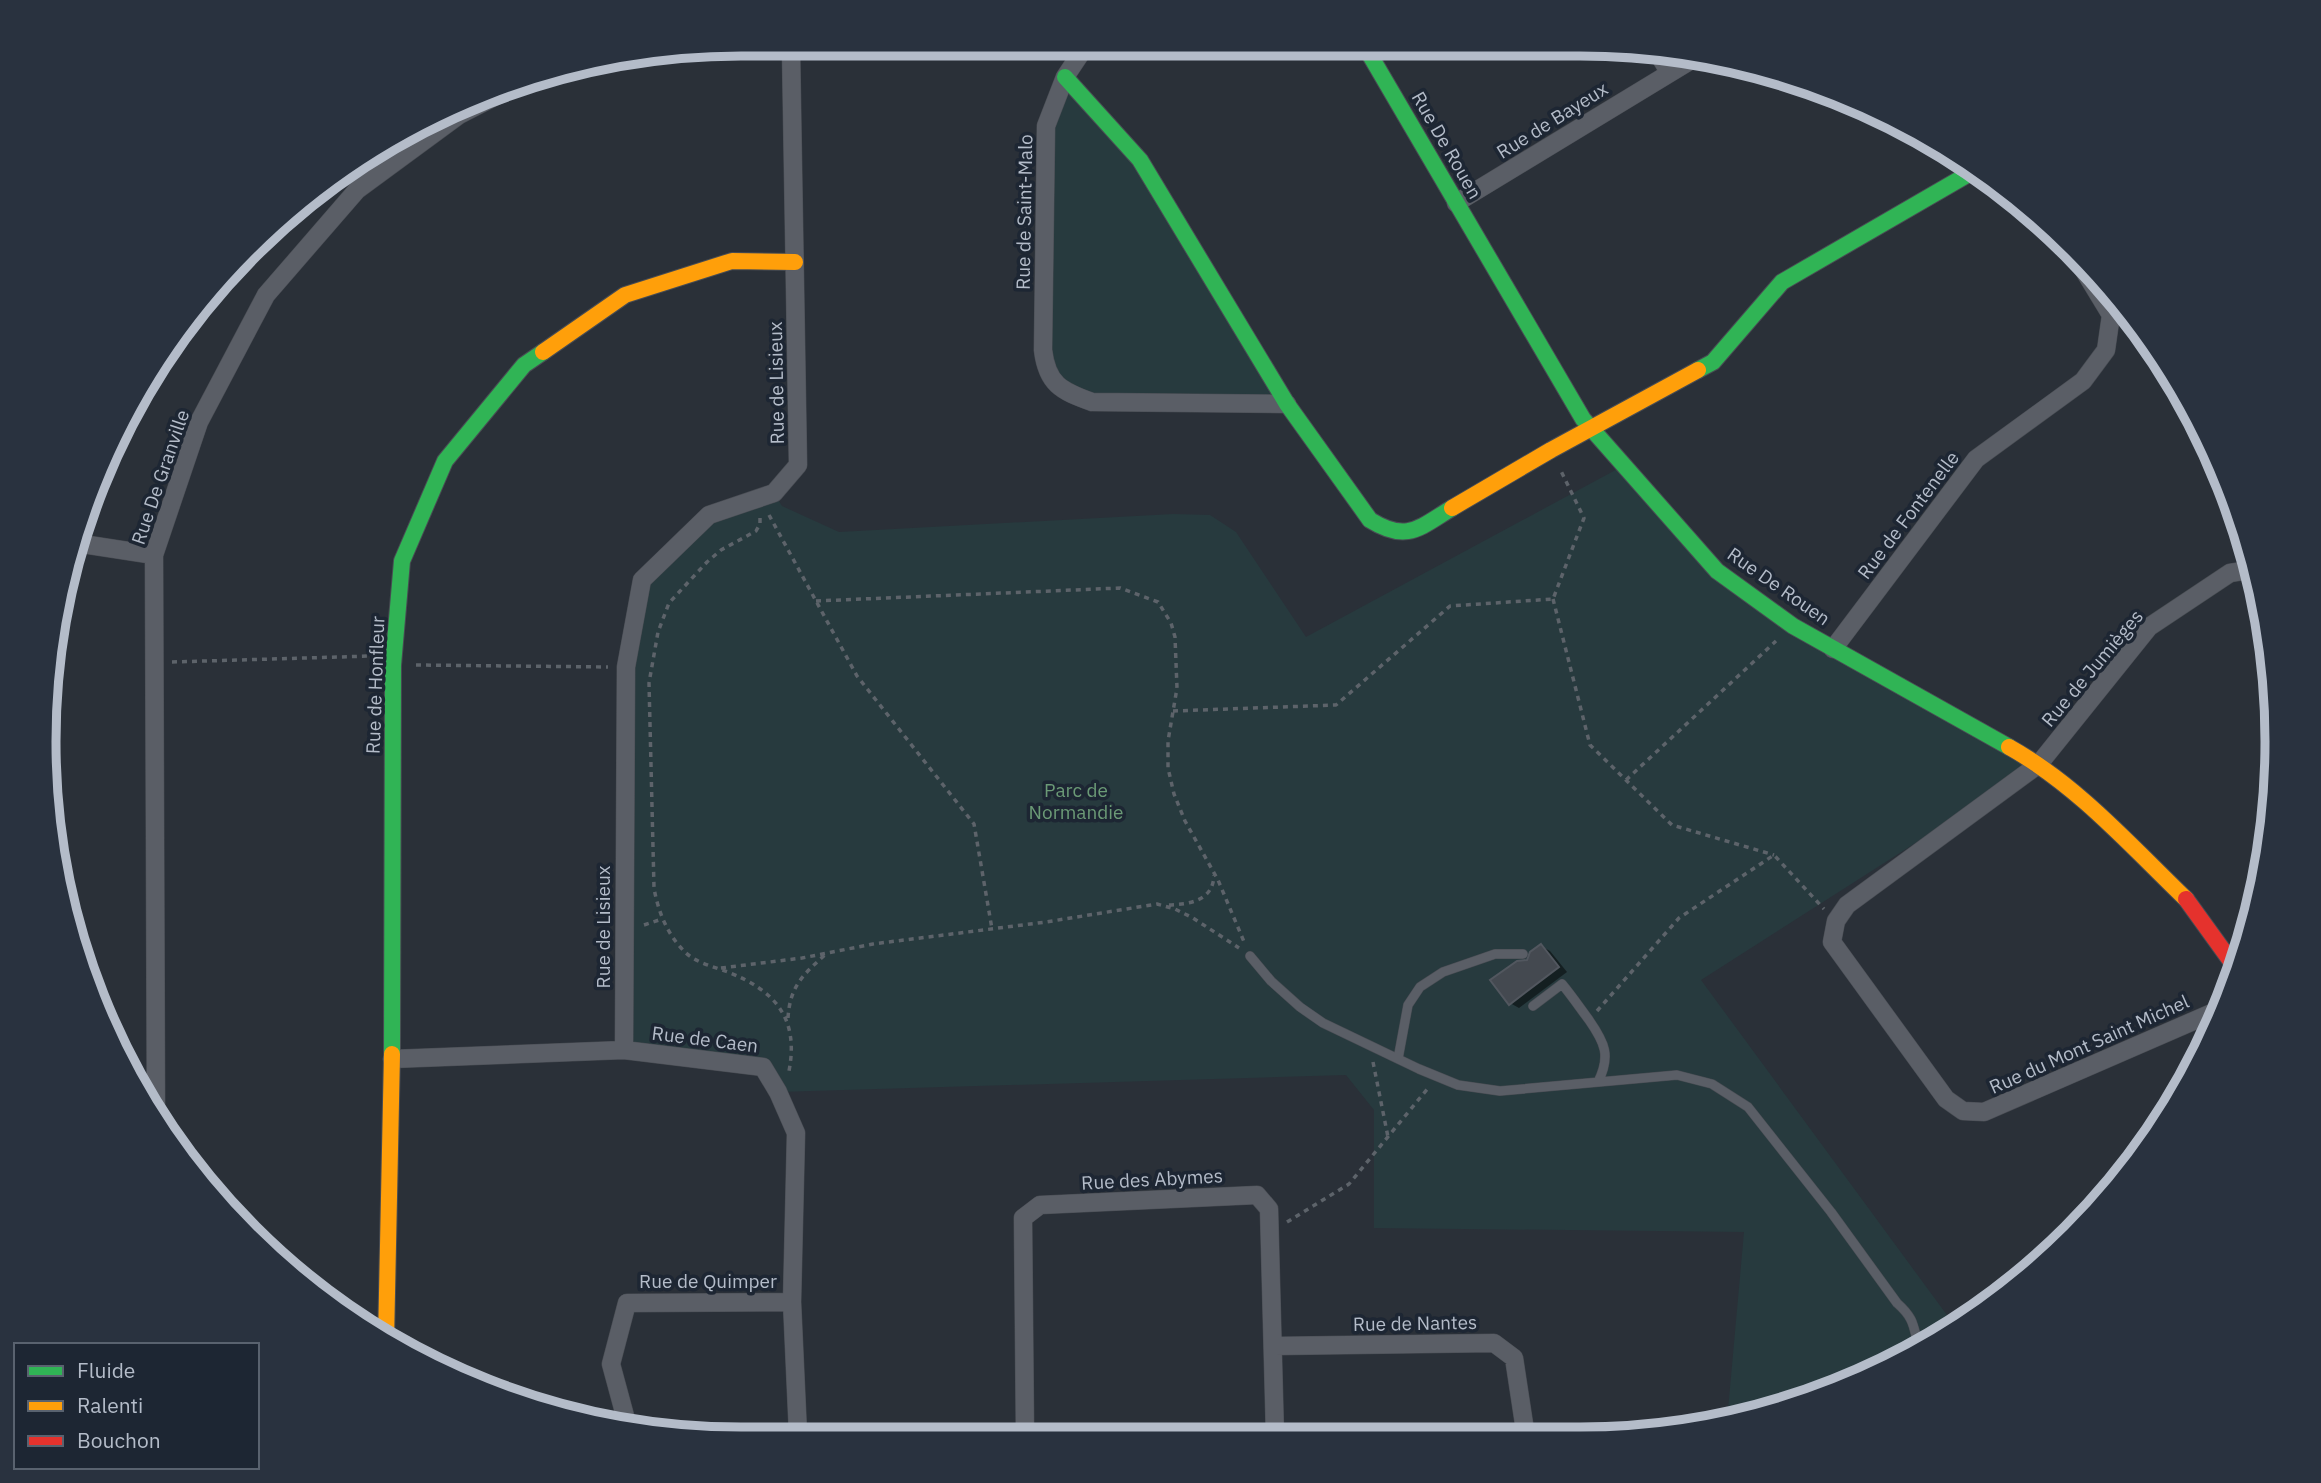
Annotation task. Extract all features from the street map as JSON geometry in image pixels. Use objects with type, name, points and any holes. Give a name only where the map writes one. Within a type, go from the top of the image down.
[{"type":"street","name":"Rue de Lisieux","points":[[624,1050],[626,667],[642,580],[709,515],[774,493],[798,465],[791,56]]},
{"type":"street","name":"Rue de Saint-Malo","points":[[1079,56],[1065,77],[1046,126],[1046,369],[1065,393],[1092,402],[1287,404]]},
{"type":"street","name":"Rue De Rouen","points":[[1370,56],[1583,419],[1717,571],[1793,626],[2039,764],[2081,798],[2190,903],[2230,959]]},
{"type":"street","points":[[1663,61],[1669,72]]},
{"type":"street","name":"Rue de Bayeux","points":[[1456,203],[1683,64]]},
{"type":"street","points":[[1065,77],[1140,160],[1287,404],[1370,520],[1388,531],[1412,532],[1551,450],[1713,362],[1782,282],[1965,176]]},
{"type":"street","name":"Rue De Granville","points":[[156,1097],[154,555],[198,422],[266,295],[357,190],[448,122]]},
{"type":"street","name":"Rue de Honfleur","points":[[386,1327],[392,1059],[393,660],[402,561],[445,461],[524,365],[625,295],[732,261],[795,262]]},
{"type":"street","name":"Rue de Fontenelle","points":[[1833,649],[1976,459],[2083,381],[2106,350],[2111,315],[2098,294]]},
{"type":"street","points":[[85,544],[154,555]]},
{"type":"street","name":"Rue de Jumièges","points":[[2039,764],[2149,627],[2230,573],[2244,571]]},
{"type":"street","points":[[1836,921],[1847,905],[2039,764]]},
{"type":"street","name":"Rue du Mont Saint Michel","points":[[1836,921],[1832,942],[1946,1099],[1963,1111],[1984,1112],[2208,1015]]},
{"type":"street","name":"Rue de Caen","points":[[392,1059],[624,1050],[763,1067],[778,1092],[796,1133],[792,1302],[799,1427]]},
{"type":"street","name":"Rue des Abymes","points":[[1025,1427],[1023,1218],[1040,1205],[1256,1195],[1269,1209],[1275,1427]]},
{"type":"street","name":"Rue de Quimper","points":[[625,1417],[611,1364],[627,1303],[792,1302]]},
{"type":"street","name":"Rue de Nantes","points":[[1274,1346],[1494,1343],[1514,1358],[1524,1427]]},
{"type":"lane","points":[[1398,1059],[1408,1005],[1420,987],[1443,972],[1495,954],[1523,954]]},
{"type":"lane","points":[[1250,956],[1271,981],[1323,1023],[1458,1085],[1500,1091],[1677,1075],[1712,1084],[1748,1107],[1831,1212],[1897,1303],[1910,1315],[1917,1338]]},
{"type":"lane","points":[[1533,1006],[1562,984],[1602,1039],[1604,1070],[1598,1082]]},
{"type":"path","points":[[1551,450],[1584,518],[1553,599],[1590,745],[1672,825],[1774,855],[1836,921]]},
{"type":"path","points":[[759,498],[857,676],[974,824],[992,929]]},
{"type":"path","points":[[759,498],[760,524],[756,531],[721,550],[707,562],[669,603],[657,632],[650,669],[654,888],[656,905],[670,933],[685,953],[738,976],[761,990],[781,1008],[788,1021]]},
{"type":"path","points":[[816,601],[1120,588],[1158,602],[1171,623],[1175,637],[1177,688],[1168,741],[1168,768],[1174,794],[1185,821],[1237,921],[1250,956]]},
{"type":"path","points":[[1173,711],[1336,705],[1450,606],[1553,599]]},
{"type":"path","points":[[1626,780],[1793,626]]},
{"type":"path","points":[[156,662],[393,660],[626,667]]},
{"type":"path","points":[[1589,1020],[1679,918],[1774,855]]},
{"type":"path","points":[[1163,906],[1198,901],[1209,893],[1214,883],[1214,873]]},
{"type":"path","points":[[719,969],[802,958],[873,944],[1157,904],[1193,918],[1250,956]]},
{"type":"path","points":[[778,1092],[789,1070],[788,1021],[791,993],[802,976],[827,953]]},
{"type":"path","points":[[1369,1046],[1388,1138]]},
{"type":"path","points":[[1270,1232],[1349,1184],[1438,1077]]},
{"type":"green space","points":[[1065,77],[1140,160],[1287,404],[1065,393],[1043,350],[1046,126]]},
{"type":"green space","name":"Parc de Normandie","points":[[1623,466],[1717,571],[2039,764],[1701,980],[1949,1318],[1883,1356],[1842,1375],[1800,1391],[1728,1411],[1744,1232],[1374,1228],[1374,1110],[1346,1075],[778,1092],[763,1067],[624,1050],[626,667],[642,580],[709,515],[774,493],[782,506],[839,532],[1173,514],[1210,515],[1236,532],[1306,637]]},
{"type":"building","points":[[1541,944],[1559,967],[1509,1005],[1490,980],[1517,961],[1527,960],[1530,952]]},
{"type":"traffic: fast","points":[[1371,56],[1583,419],[1717,571],[1793,626],[2009,747]]},
{"type":"traffic: fast","points":[[1065,77],[1140,160],[1287,404],[1370,520],[1394,531],[1404,532],[1421,527],[1452,508]]},
{"type":"traffic: fast","points":[[1698,370],[1713,362],[1782,282],[1965,176]]},
{"type":"traffic: fast","points":[[392,1054],[393,665],[402,561],[445,461],[524,365],[543,352]]},
{"type":"traffic: slow","points":[[543,352],[625,295],[732,261],[795,262]]},
{"type":"traffic: slow","points":[[1452,508],[1551,450],[1698,370]]},
{"type":"traffic: slow","points":[[2009,747],[2034,762],[2080,798],[2186,899]]},
{"type":"traffic: slow","points":[[386,1327],[392,1054]]},
{"type":"traffic: jam","points":[[2186,899],[2230,960]]}]
